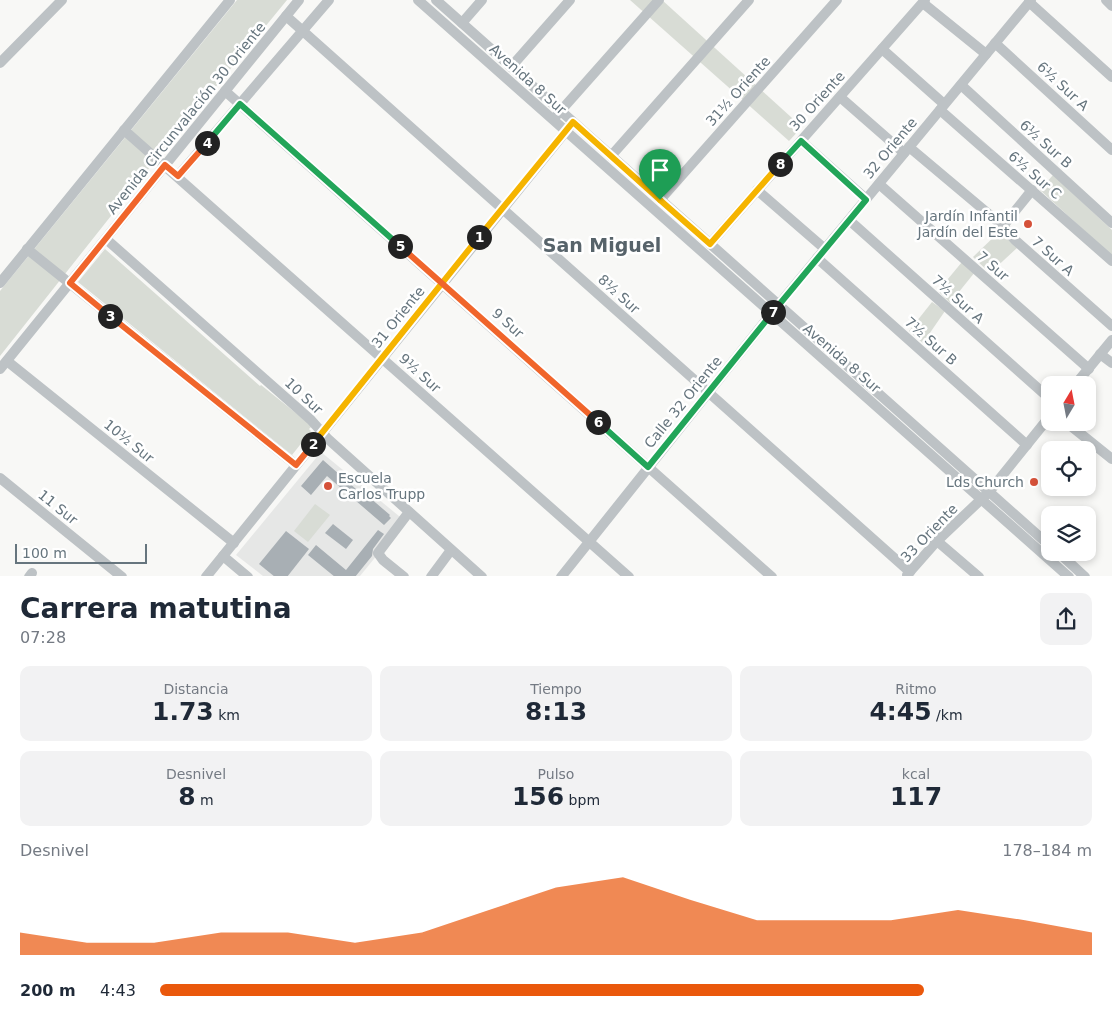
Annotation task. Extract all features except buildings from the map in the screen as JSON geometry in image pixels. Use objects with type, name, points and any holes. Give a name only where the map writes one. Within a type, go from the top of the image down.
[{"type":"street","points":[[0,63],[62,0]]},
{"type":"street","points":[[0,283],[230,0]]},
{"type":"street","name":"Avenida Circunvalación 30 Oriente","points":[[3,365],[299,0]]},
{"type":"street","points":[[178,176],[329,0]]},
{"type":"street","name":"Avenida 8 Sur","points":[[418,0],[1069,576]]},
{"type":"street","name":"Avenida 8 Sur","points":[[436,0],[1041,538]]},
{"type":"street","points":[[462,23],[482,0]]},
{"type":"street","points":[[511,66],[570,0]]},
{"type":"street","points":[[553,120],[659,0]]},
{"type":"street","points":[[611,156],[749,0]]},
{"type":"street","name":"31½ Oriente","points":[[660,200],[837,0]]},
{"type":"street","points":[[1106,0],[1112,6]]},
{"type":"street","points":[[1030,1],[1112,77]]},
{"type":"street","name":"32 Oriente","points":[[771,314],[1030,1]]},
{"type":"street","points":[[924,2],[986,54]]},
{"type":"street","name":"30 Oriente","points":[[710,244],[924,2]]},
{"type":"street","name":"8½ Sur","points":[[286,16],[708,392],[908,574]]},
{"type":"street","name":"6½ Sur A","points":[[995,43],[1112,150]]},
{"type":"street","name":"6½ Sur C","points":[[882,49],[1032,190],[1112,261]]},
{"type":"street","name":"6½ Sur B","points":[[961,85],[1112,223]]},
{"type":"street","name":"9 Sur","points":[[225,91],[772,576]]},
{"type":"street","name":"7 Sur A","points":[[840,97],[1003,226],[1014,240],[1112,326]]},
{"type":"street","name":"31 Oriente","points":[[206,576],[573,122]]},
{"type":"street","name":"9½ Sur","points":[[124,130],[629,576]]},
{"type":"street","points":[[801,141],[866,200]]},
{"type":"street","name":"7 Sur","points":[[879,184],[1089,369]]},
{"type":"street","points":[[757,190],[825,249]]},
{"type":"street","points":[[1003,226],[1032,190]]},
{"type":"street","name":"7½ Sur A","points":[[849,220],[1041,391]]},
{"type":"street","name":"10 Sur","points":[[106,238],[311,420],[322,433],[482,576]]},
{"type":"street","points":[[28,249],[296,465]]},
{"type":"street","name":"7½ Sur B","points":[[817,258],[1027,445]]},
{"type":"street","name":"Calle 32 Oriente","points":[[560,576],[771,314]]},
{"type":"street","points":[[1083,376],[1112,340]]},
{"type":"street","points":[[1100,354],[1112,363]]},
{"type":"street","name":"10½ Sur","points":[[3,365],[234,542]]},
{"type":"street","name":"33 Oriente","points":[[908,574],[937,541],[989,492],[1041,427]]},
{"type":"street","points":[[1077,431],[1112,459]]},
{"type":"street","name":"11 Sur","points":[[0,478],[122,576]]},
{"type":"street","points":[[404,576],[383,560],[378,553],[409,512]]},
{"type":"street","points":[[937,541],[979,576]]},
{"type":"street","points":[[431,576],[451,550]]},
{"type":"street","points":[[223,556],[248,576]]},
{"type":"street","points":[[1068,561],[1085,576]]},
{"type":"shaded area","points":[[237,0],[287,0],[141,178],[0,356],[0,291]]},
{"type":"shaded area","points":[[630,0],[662,0],[802,127],[789,141]]},
{"type":"shaded area","points":[[1053,175],[1112,230],[1112,256],[1040,190]]},
{"type":"shaded area","points":[[999,232],[1018,247],[990,273],[973,257]]},
{"type":"shaded area","points":[[105,249],[260,386],[312,426],[309,429],[311,431],[292,455],[78,282]]},
{"type":"shaded area","points":[[962,262],[975,272],[950,303],[938,291]]},
{"type":"shaded area","points":[[932,302],[945,311],[923,343],[909,331]]},
{"type":"shaded area","name":"Escuela Carlos Trupp","points":[[321,452],[405,521],[360,576],[263,576],[236,555]]},
{"type":"shaded area","points":[[315,504],[330,515],[308,542],[294,531]]},
{"type":"place","name":"Jardín Infantil Jardín del Este","points":[[1028,224]]},
{"type":"place","name":"Lds Church","points":[[1034,482]]},
{"type":"place","name":"Escuela Carlos Trupp","points":[[328,486]]},
{"type":"district","name":"San Miguel","points":[[602,245]]},
{"type":"route","points":[[660,200],[573,122],[502,209],[442,284],[296,465],[70,283],[165,165],[178,176],[240,104],[442,284],[648,467],[866,200],[801,141],[710,244],[660,200]]}]
